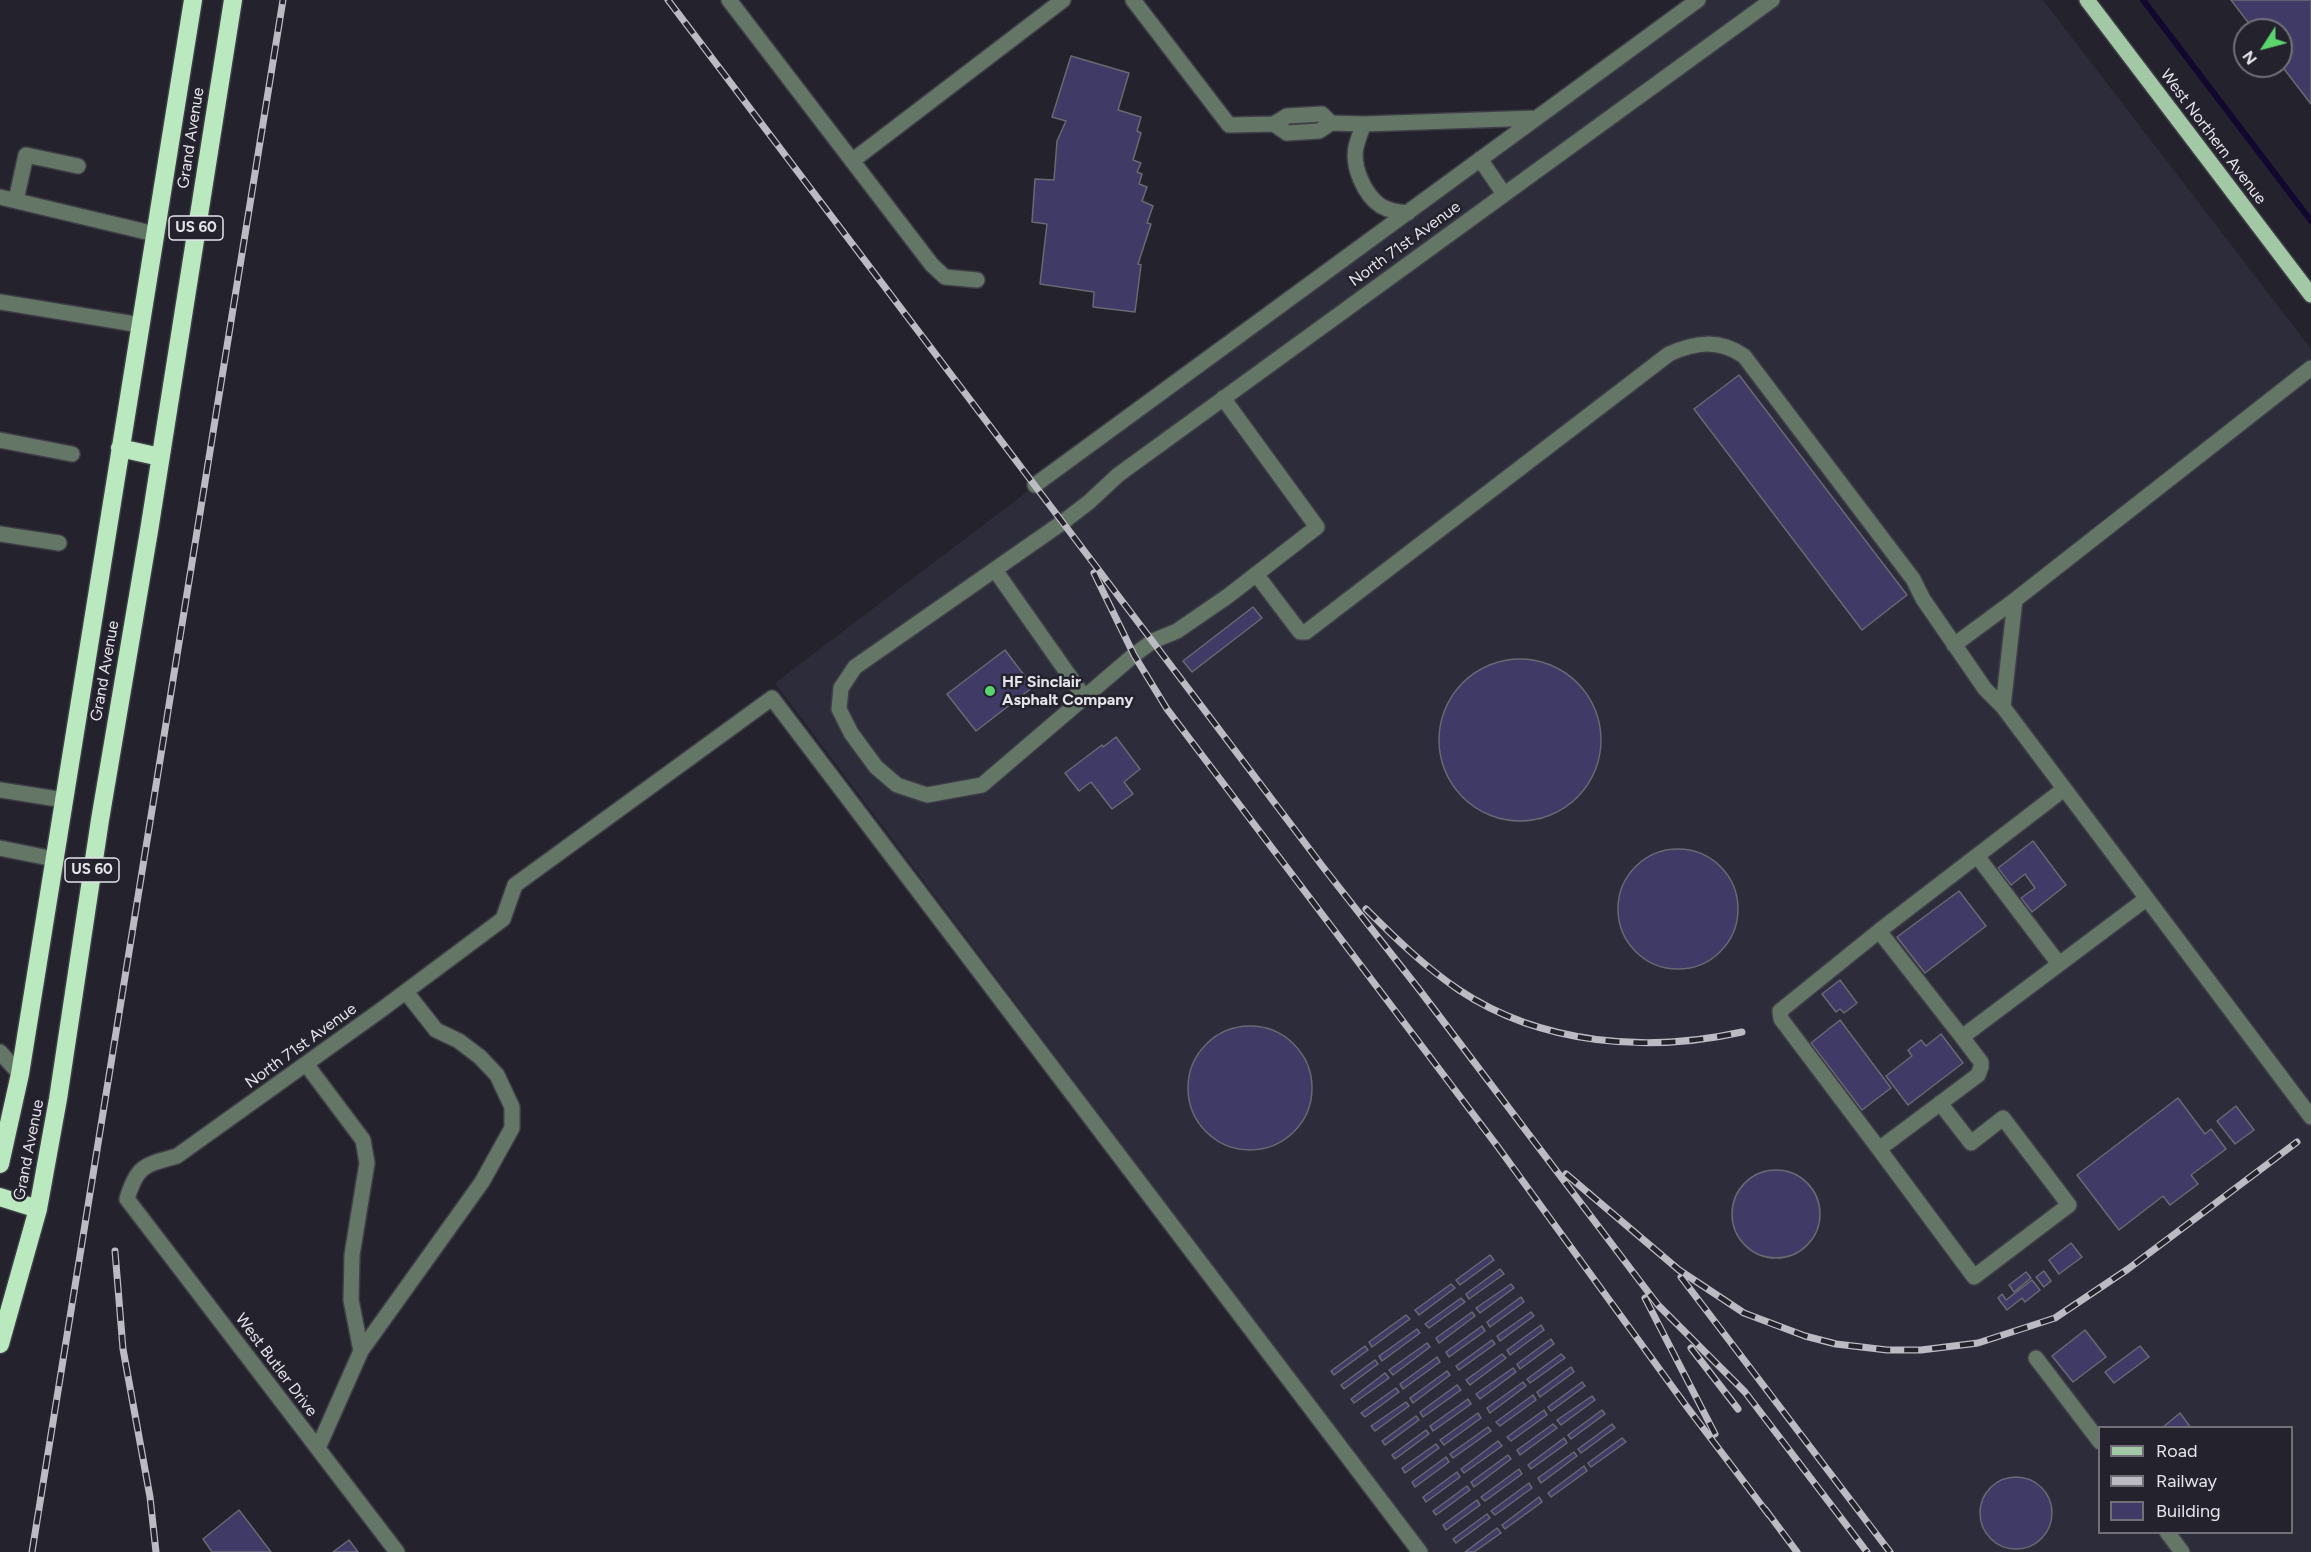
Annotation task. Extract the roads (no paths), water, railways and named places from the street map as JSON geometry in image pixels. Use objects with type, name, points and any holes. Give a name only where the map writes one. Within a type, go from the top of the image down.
[{"type":"highway","name":"Grand Avenue","points":[[0,1164],[20,1074],[193,0]]},
{"type":"highway","name":"Grand Avenue","points":[[0,1344],[38,1209],[58,1100],[100,820],[233,0]]},
{"type":"highway","points":[[120,448],[160,456]]},
{"type":"highway","points":[[0,1197],[38,1209]]},
{"type":"main road","name":"West Northern Avenue","points":[[2087,0],[2311,295]]},
{"type":"street","points":[[729,0],[932,265],[945,277],[977,280]]},
{"type":"street","points":[[852,160],[1063,0]]},
{"type":"street","points":[[1133,0],[1229,125],[1274,124],[1287,116],[1322,114],[1331,123],[1364,124],[1536,118]]},
{"type":"street","name":"North 71st Avenue","points":[[1035,485],[1698,0]]},
{"type":"street","name":"North 71st Avenue","points":[[1223,399],[1317,527],[1177,631],[1153,641],[982,785],[967,790],[927,795],[897,785],[876,767],[851,733],[839,709],[841,688],[855,667],[1063,522],[1118,475],[1772,0]]},
{"type":"street","points":[[1364,124],[1356,148],[1359,175],[1366,190],[1380,205],[1392,211],[1408,213]]},
{"type":"street","points":[[16,200],[26,155],[78,166]]},
{"type":"street","points":[[1480,159],[1504,194]]},
{"type":"street","points":[[0,196],[155,234]]},
{"type":"street","points":[[0,302],[141,325]]},
{"type":"street","points":[[1256,574],[1293,624],[1300,632],[1306,632],[1669,354],[1694,344],[1707,343],[1724,346],[1744,356],[1913,579],[1923,599],[1985,689],[2003,707],[2146,899],[2306,1101],[2311,1117]]},
{"type":"street","points":[[1954,645],[2015,600],[2311,368]]},
{"type":"street","points":[[0,440],[72,454]]},
{"type":"street","points":[[0,534],[59,543]]},
{"type":"street","points":[[995,570],[1085,698]]},
{"type":"street","points":[[2003,707],[2015,600]]},
{"type":"street","name":"North 71st Avenue","points":[[127,1200],[132,1182],[146,1164],[177,1156],[503,920],[515,885],[772,698],[1420,1552]]},
{"type":"street","points":[[1940,1103],[1971,1143],[2003,1118],[2069,1205],[1974,1277],[1781,1019],[1780,1011],[1879,931],[2064,789]]},
{"type":"street","points":[[0,790],[64,800]]},
{"type":"street","points":[[0,848],[54,859]]},
{"type":"street","points":[[1977,856],[2060,964]]},
{"type":"street","points":[[1962,1037],[2146,899]]},
{"type":"street","points":[[1879,931],[1981,1062],[1982,1067],[1978,1075],[1879,1149]]},
{"type":"street","points":[[318,1448],[360,1351],[482,1182],[512,1128],[512,1107],[497,1075],[466,1046],[436,1030],[406,992]]},
{"type":"street","points":[[0,1052],[20,1074]]},
{"type":"street","points":[[306,1064],[363,1140],[367,1163],[352,1255],[351,1300],[360,1351]]},
{"type":"street","name":"West Butler Drive","points":[[127,1200],[397,1552]]},
{"type":"street","points":[[2036,1358],[2098,1439]]},
{"type":"street","points":[[2168,1534],[2182,1552]]},
{"type":"waterway","points":[[2143,0],[2311,221]]},
{"type":"railway","points":[[32,1552],[283,0]]},
{"type":"railway","points":[[668,0],[1323,867],[1418,988],[1658,1305],[1745,1392],[1867,1552]]},
{"type":"railway","points":[[1094,573],[1134,655],[1167,709],[1498,1147],[1687,1407],[1769,1515]]},
{"type":"railway","points":[[1366,909],[1411,952],[1446,981],[1491,1008],[1525,1023],[1596,1040],[1633,1042],[1670,1042],[1742,1032]]},
{"type":"railway","points":[[1566,1174],[1679,1270],[1744,1313],[1805,1336],[1836,1344],[1887,1350],[1921,1350],[1978,1343],[2055,1318],[2128,1269],[2297,1142]]},
{"type":"railway","points":[[115,1251],[123,1349],[150,1497],[156,1552]]},
{"type":"railway","points":[[1681,1277],[1890,1552]]},
{"type":"railway","points":[[1645,1298],[1715,1434]]},
{"type":"railway","points":[[1691,1348],[1738,1409]]},
{"type":"railway","points":[[1765,1509],[1797,1552]]},
{"type":"place","name":"HF Sinclair Asphalt Company","points":[[990,691]]}]
